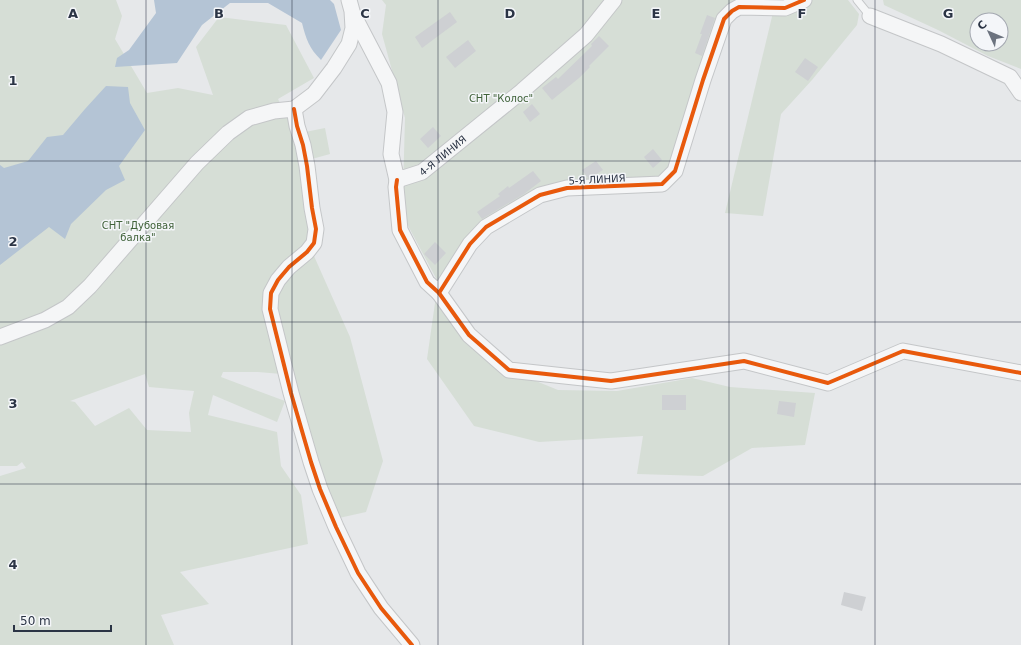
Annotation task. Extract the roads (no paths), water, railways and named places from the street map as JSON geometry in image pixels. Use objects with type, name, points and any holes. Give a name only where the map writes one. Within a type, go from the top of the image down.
[{"type":"street","name":"4-Я ЛИНИЯ","points":[[397,180],[422,172],[522,91],[586,35],[614,0]]},
{"type":"street","name":"5-Я ЛИНИЯ","points":[[439,293],[470,244],[486,227],[540,195],[567,188],[662,184],[675,171],[724,18],[732,11],[740,7],[785,8],[804,0]]},
{"type":"street","points":[[350,6],[389,83],[396,112],[391,154],[397,180],[396,187],[400,230],[427,282],[439,293],[469,335],[509,370],[612,381],[744,361],[828,383],[903,351],[1021,373]]},
{"type":"street","points":[[0,337],[45,320],[68,307],[90,286],[197,163],[228,133],[249,118],[274,111],[294,109],[314,94],[334,68],[349,44],[352,28],[350,6]]},
{"type":"street","points":[[870,16],[941,44],[1010,77],[1021,93]]},
{"type":"street","points":[[294,109],[307,166],[316,229],[314,242],[307,252],[289,267],[278,280],[271,293],[270,309],[291,393],[320,490],[358,573],[381,608],[412,645]]},
{"type":"lane","points":[[857,0],[870,16]]},
{"type":"water","points":[[154,0],[330,0],[334,4],[341,30],[321,60],[308,43],[302,23],[268,3],[230,3],[202,25],[177,63],[115,67],[117,58],[129,50],[156,13]]},
{"type":"water","points":[[106,86],[128,87],[130,103],[145,130],[119,166],[125,180],[106,190],[71,224],[65,239],[49,227],[0,265],[0,165],[4,168],[28,161],[47,137],[63,135]]},
{"type":"park label","name":"СНТ \"Колос\"","points":[[501,98]]},
{"type":"park label","name":"СНТ \"Дубовая балка\"","points":[[138,230]]}]
